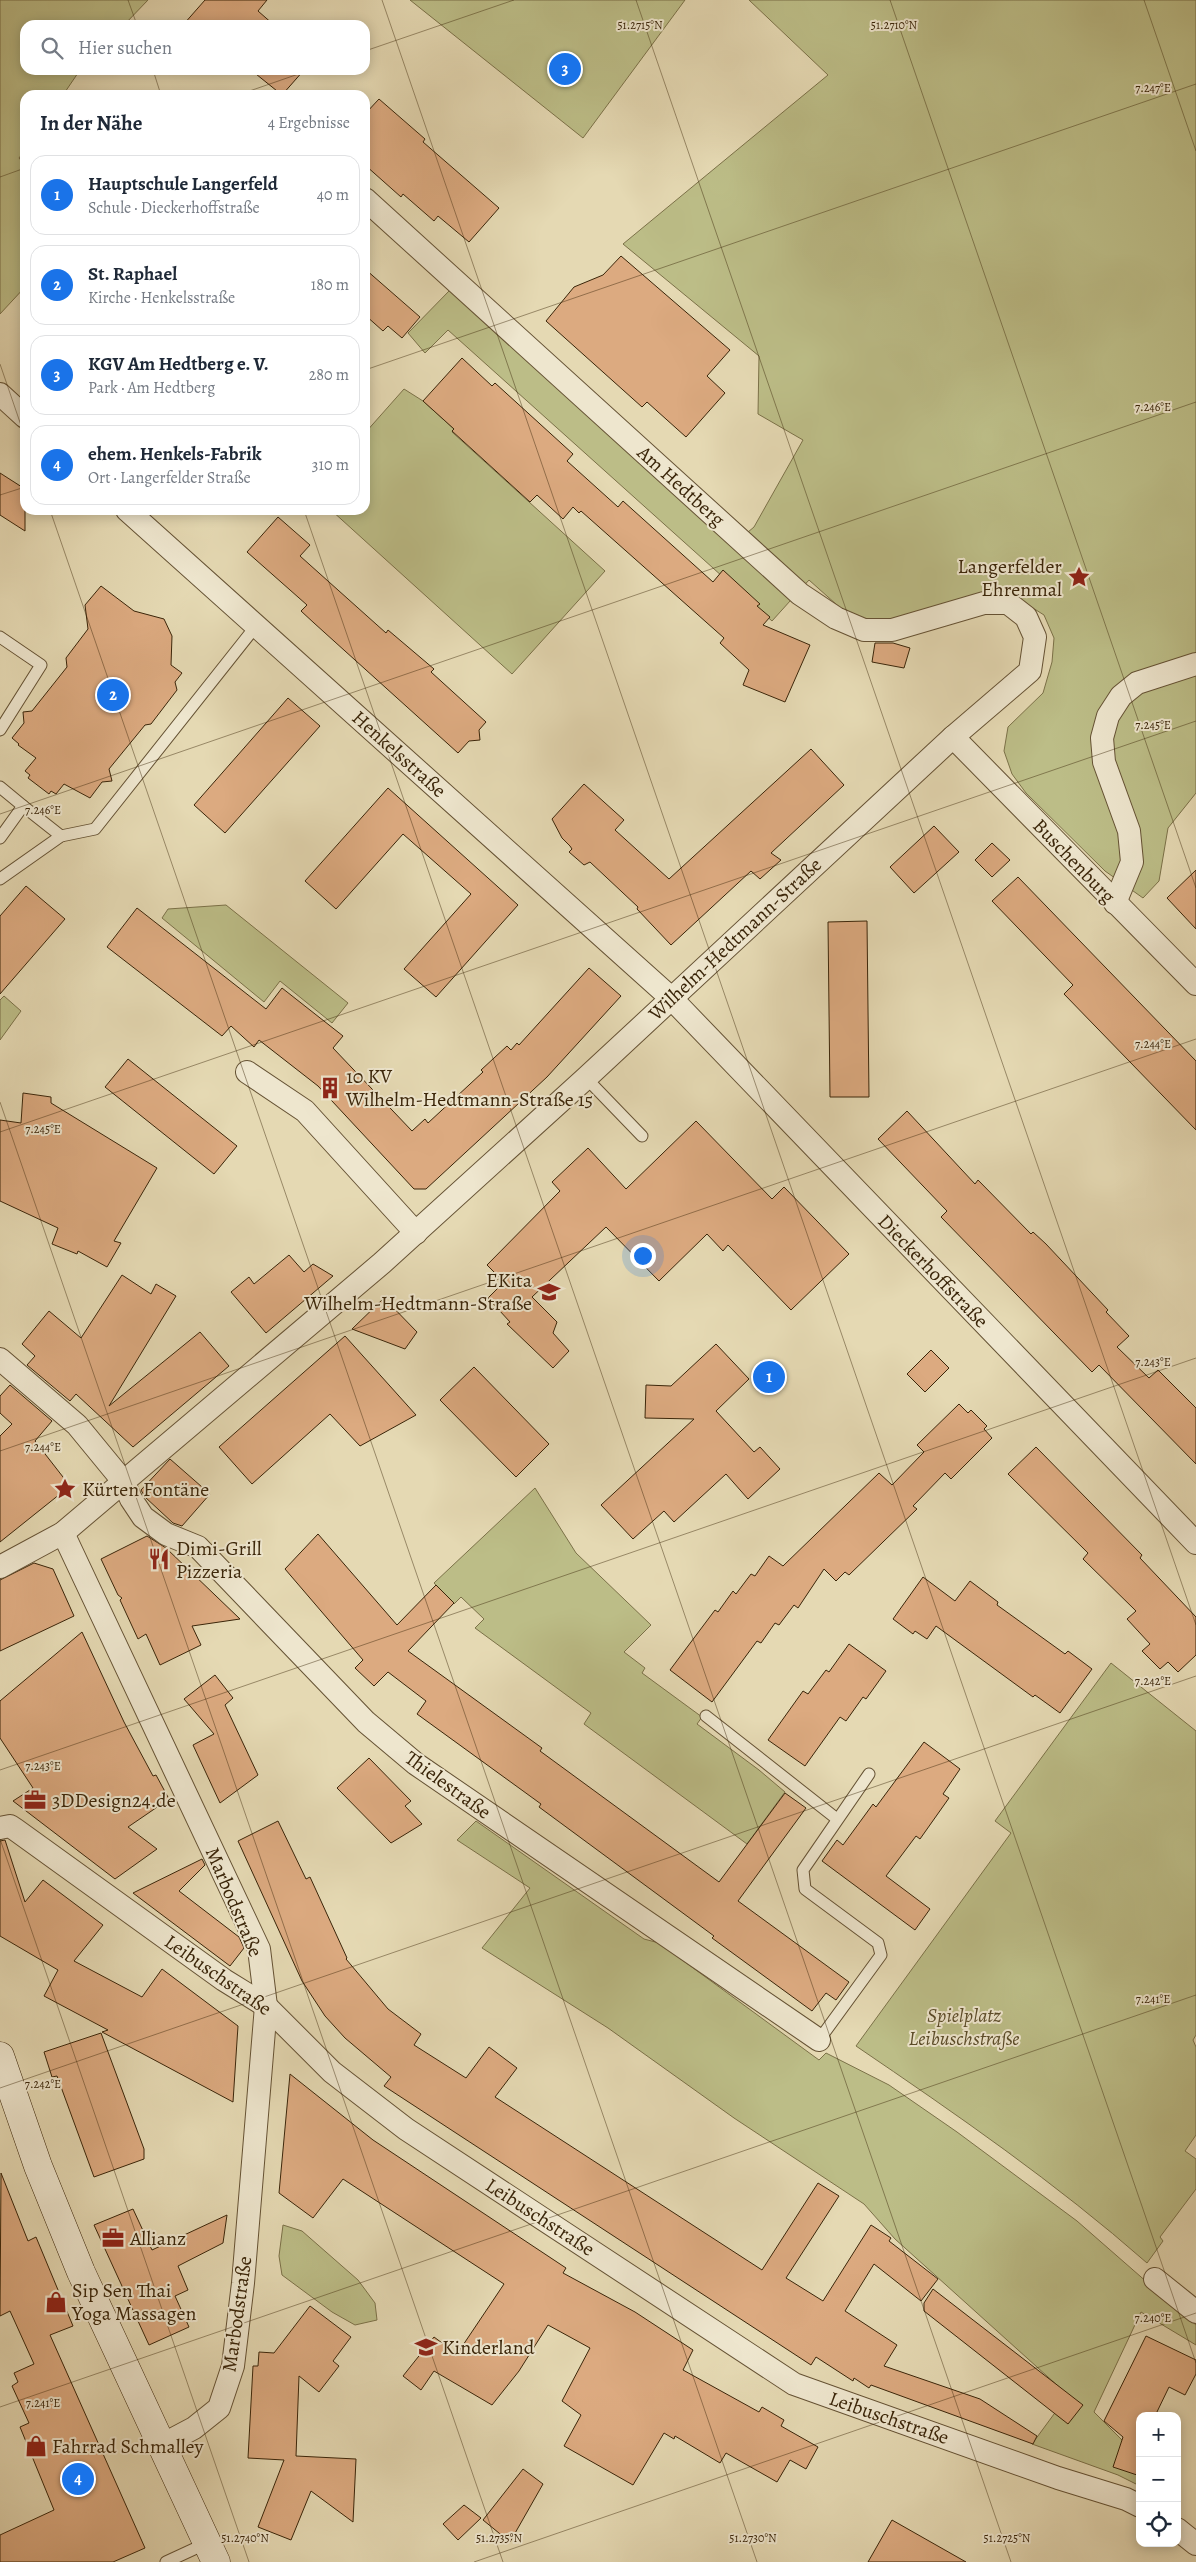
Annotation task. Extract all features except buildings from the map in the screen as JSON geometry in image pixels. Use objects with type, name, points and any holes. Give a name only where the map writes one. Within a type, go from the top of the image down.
[{"type":"main road","points":[[0,2056],[38,2166],[67,2240],[160,2446],[211,2552]]},
{"type":"street","name":"Am Hedtberg","points":[[370,204],[800,594],[836,618],[864,630],[892,630],[984,603],[1008,603],[1026,617],[1036,637]]},
{"type":"street","points":[[0,394],[20,412]]},
{"type":"street","name":"Henkelsstraße","points":[[133,515],[671,998]]},
{"type":"street","name":"Wilhelm-Hedtmann-Straße","points":[[0,1568],[63,1533],[416,1233],[953,737],[1030,671],[1036,637]]},
{"type":"street","points":[[1115,903],[1132,862],[1129,831],[1104,762],[1102,738],[1108,716],[1121,696],[1137,683],[1196,664]]},
{"type":"street","name":"Buschenburg","points":[[953,737],[1196,984]]},
{"type":"street","name":"Dieckerhoffstraße","points":[[671,998],[1196,1543]]},
{"type":"street","points":[[247,1072],[305,1111],[416,1233]]},
{"type":"street","name":"Thielestraße","points":[[0,1359],[77,1425],[124,1481],[131,1499],[143,1517],[166,1534],[198,1548],[366,1722],[416,1764],[819,2040]]},
{"type":"street","name":"Marbodstraße","points":[[63,1533],[259,1949],[266,2006],[243,2283],[233,2366],[219,2408],[194,2428],[160,2446]]},
{"type":"street","name":"Leibuschstraße","points":[[8,1829],[224,1980],[266,2006],[332,2072],[406,2129],[794,2384],[1136,2504]]},
{"type":"street","points":[[1155,2279],[1196,2312]]},
{"type":"street","points":[[1181,2533],[1196,2544]]},
{"type":"lane","points":[[0,879],[61,836],[95,829],[256,626]]},
{"type":"lane","points":[[0,637],[41,665],[0,730]]},
{"type":"lane","points":[[0,787],[61,836]]},
{"type":"lane","points":[[0,838],[23,806]]},
{"type":"lane","points":[[586,1078],[642,1136]]},
{"type":"lane","points":[[706,1716],[837,1819]]},
{"type":"lane","points":[[819,2040],[881,1955],[878,1943],[805,1889],[803,1870],[869,1774]]},
{"type":"lane","points":[[166,2562],[211,2552]]},
{"type":"green space","points":[[0,0],[148,0],[129,20],[20,20],[20,75],[77,75],[66,90],[20,90],[20,292],[0,314]]},
{"type":"green space","points":[[410,0],[685,0],[583,138]]},
{"type":"green space","points":[[749,0],[1196,0],[1196,793],[1168,828],[1159,881],[1143,898],[1105,871],[1026,793],[1012,774],[1004,751],[1008,727],[1043,693],[1052,662],[1054,638],[1044,615],[1017,598],[989,591],[892,620],[865,619],[846,613],[809,580],[772,621],[448,330],[425,353],[408,333],[450,290],[735,543],[754,527],[803,440],[758,414],[759,356],[623,244],[828,75]]},
{"type":"green space","points":[[404,389],[423,401],[454,429],[452,432],[605,571],[512,674],[337,515],[370,515],[370,427]]},
{"type":"green space","points":[[226,905],[348,1003],[332,1023],[280,981],[264,1002],[162,918],[168,909]]},
{"type":"green space","points":[[4,996],[21,1011],[0,1040],[0,1000]]},
{"type":"green space","points":[[535,1488],[576,1553],[651,1625],[624,1652],[645,1668],[642,1673],[702,1717],[697,1724],[759,1770],[785,1792],[747,1844],[584,1724],[591,1713],[475,1628],[484,1619],[461,1597],[454,1604],[434,1583]]},
{"type":"green space","name":"Spielplatz Leibuschstraße","points":[[1111,1663],[1196,1731],[1196,2035],[1193,2040],[1196,2047],[1196,2135],[1185,2151],[1196,2159],[1196,2189],[1160,2237],[1163,2241],[1147,2263],[1041,2177],[968,2123],[856,2046],[1011,1833],[995,1821]]},
{"type":"green space","points":[[476,1821],[644,1939],[659,1943],[819,2060],[826,2053],[889,2085],[957,2132],[1077,2221],[1196,2325],[1196,2345],[1141,2312],[1094,2412],[1136,2454],[1136,2484],[1118,2475],[1032,2444],[1068,2395],[895,2239],[864,2204],[734,2118],[608,2028],[482,1948],[530,1888],[457,1840]]},
{"type":"green space","points":[[283,2225],[302,2231],[358,2280],[375,2303],[377,2320],[355,2325],[332,2312],[282,2275],[279,2256]]},
{"type":"place","name":"KGV Am Hedtberg e. V.","points":[[565,69]]},
{"type":"place","name":"Langerfelder Ehrenmal","points":[[1079,577]]},
{"type":"place","name":"St. Raphael","points":[[113,695]]},
{"type":"place","name":"10 KV Wilhelm-Hedtmann-Straße 15","points":[[330,1088]]},
{"type":"place","name":"EKita Wilhelm-Hedtmann-Straße","points":[[549,1292]]},
{"type":"place","name":"Hauptschule Langerfeld","points":[[769,1377]]},
{"type":"place","name":"Kürten Fontäne","points":[[65,1489]]},
{"type":"place","name":"Dimi-Grill Pizzeria","points":[[159,1559]]},
{"type":"place","name":"3DDesign24.de","points":[[35,1800]]},
{"type":"place","name":"Allianz","points":[[113,2238]]},
{"type":"place","name":"Sip Sen Thai Yoga Massagen","points":[[56,2302]]},
{"type":"place","name":"Kinderland","points":[[426,2347]]},
{"type":"place","name":"Fahrrad Schmalley","points":[[36,2446]]},
{"type":"place","name":"ehem. Henkels-Fabrik","points":[[78,2479]]}]
